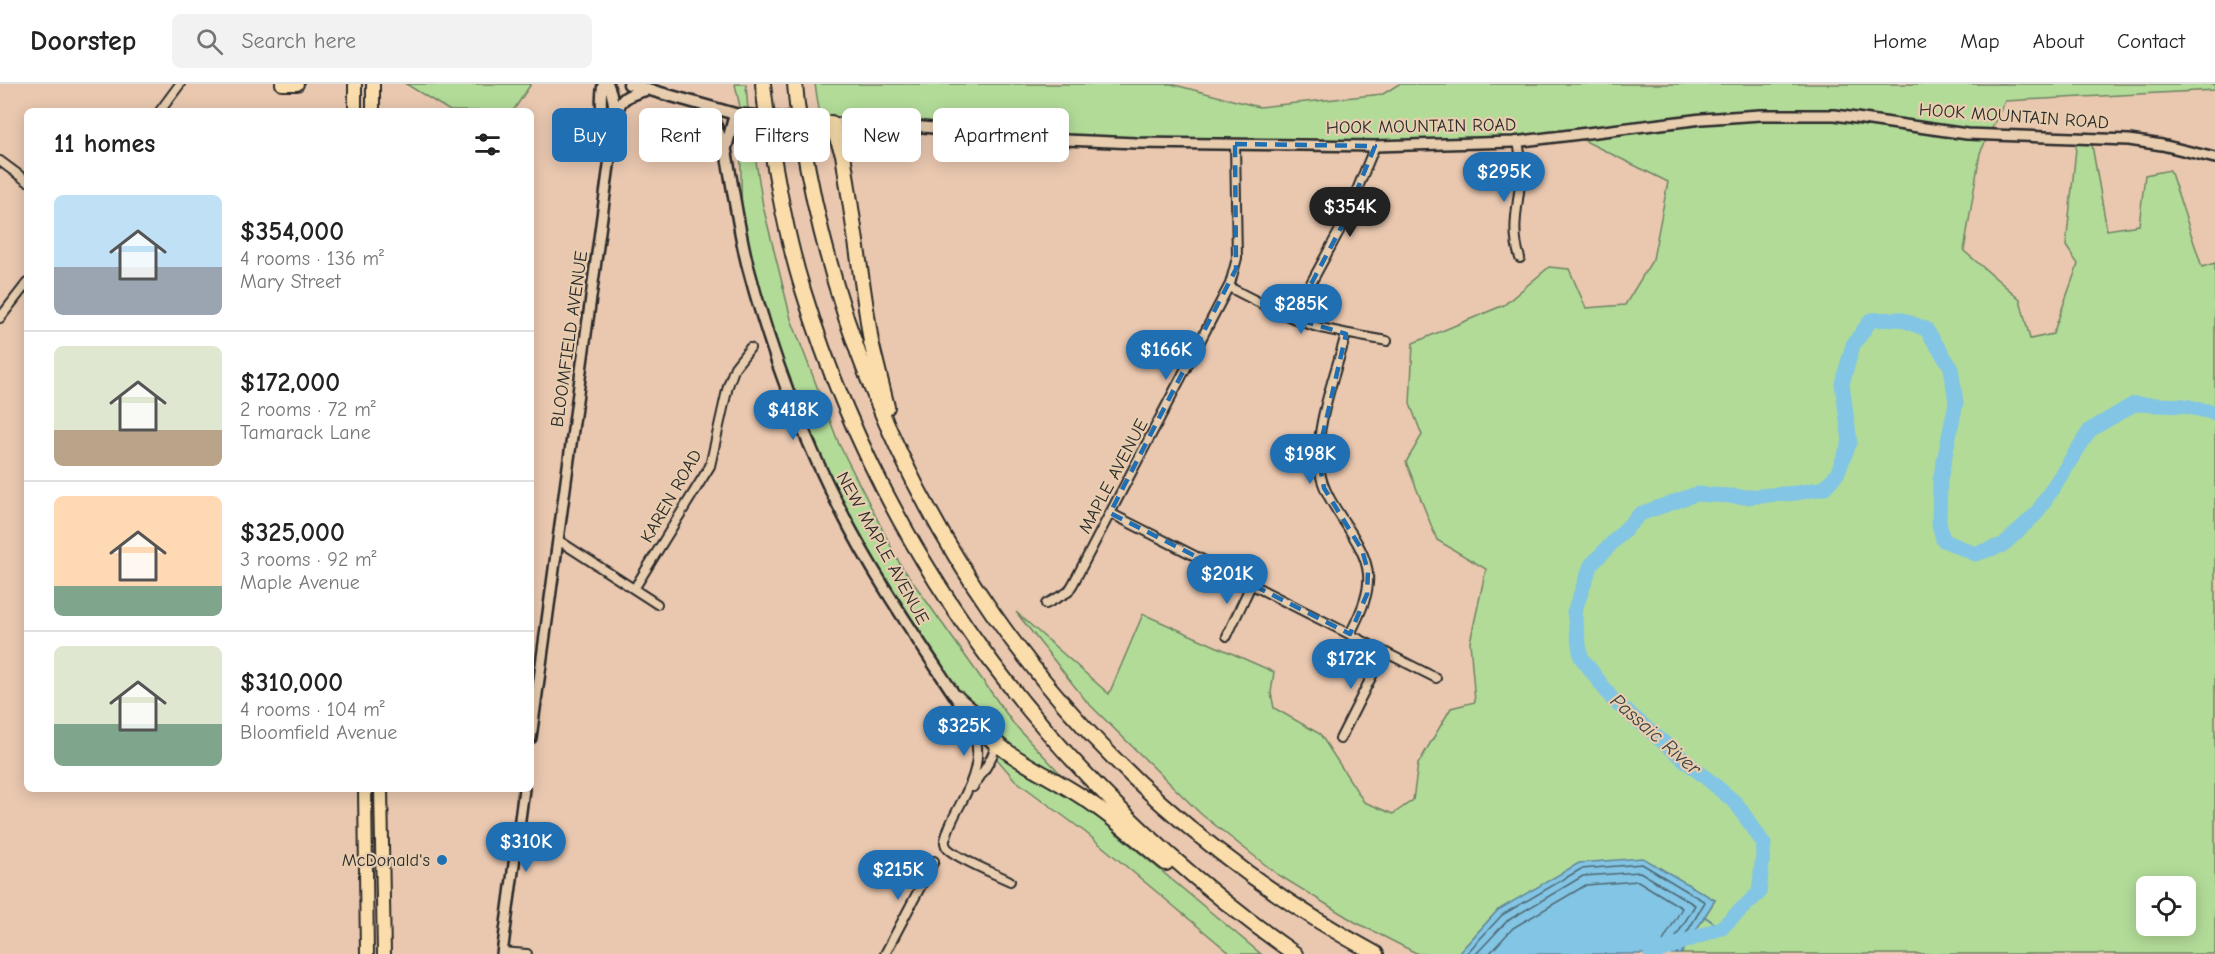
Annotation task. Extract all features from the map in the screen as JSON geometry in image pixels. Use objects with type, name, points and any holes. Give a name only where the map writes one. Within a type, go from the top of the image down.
[{"type":"highway","points":[[282,84],[297,84]]},
{"type":"highway","points":[[355,84],[355,108]]},
{"type":"highway","points":[[763,84],[781,201],[794,259],[822,348],[845,408],[899,522],[932,577],[998,673],[1067,754],[1134,823],[1182,866],[1255,925]]},
{"type":"highway","points":[[795,84],[802,136],[819,224],[842,309],[874,396],[912,480],[948,543],[992,612],[1048,686],[1111,755],[1164,805],[1236,864],[1304,912],[1376,954]]},
{"type":"highway","points":[[374,88],[374,108]]},
{"type":"highway","points":[[831,123],[842,151]]},
{"type":"highway","points":[[844,162],[874,362],[890,419],[912,480]]},
{"type":"highway","points":[[967,714],[997,745],[1024,764],[1095,805],[1166,863],[1295,954]]},
{"type":"highway","points":[[364,792],[368,954]]},
{"type":"highway","points":[[381,792],[384,954]]},
{"type":"main road","name":"HOOK MOUNTAIN ROAD","points":[[629,84],[711,108]]},
{"type":"main road","points":[[618,108],[622,99],[645,87]]},
{"type":"main road","name":"NEW MAPLE AVENUE","points":[[726,148],[734,118]]},
{"type":"main road","name":"NEW MAPLE AVENUE","points":[[722,141],[726,148],[747,262],[771,340],[801,423],[830,490],[862,550],[913,635],[967,714]]},
{"type":"street","points":[[162,108],[180,84]]},
{"type":"street","name":"BLOOMFIELD AVENUE","points":[[603,84],[603,108]]},
{"type":"street","name":"BLOOMFIELD AVENUE","points":[[608,84],[612,93],[613,108]]},
{"type":"street","name":"HOOK MOUNTAIN ROAD","points":[[921,127],[1042,139],[1136,143],[1375,146],[1518,141],[1702,119],[1760,115],[1835,115],[1967,134],[2129,140],[2162,145],[2215,158]]},
{"type":"street","name":"HOOK MOUNTAIN ROAD","points":[[831,123],[842,123]]},
{"type":"street","points":[[1518,141],[1521,175],[1515,237],[1520,258]]},
{"type":"street","name":"MAPLE AVENUE","points":[[1046,604],[1068,592],[1229,287],[1236,269],[1237,258],[1235,144]]},
{"type":"street","points":[[1295,318],[1298,307],[1343,224],[1375,146]]},
{"type":"street","points":[[0,161],[24,179]]},
{"type":"street","name":"BLOOMFIELD AVENUE","points":[[534,716],[609,162]]},
{"type":"street","points":[[1229,287],[1295,318],[1347,334],[1388,341]]},
{"type":"street","points":[[0,318],[24,288]]},
{"type":"street","points":[[1347,334],[1323,418],[1318,455],[1324,488],[1362,550],[1368,571],[1367,594],[1350,634]]},
{"type":"street","name":"KAREN ROAD","points":[[634,589],[710,466],[728,386],[735,367],[750,348]]},
{"type":"street","points":[[1110,513],[1436,678]]},
{"type":"street","points":[[558,540],[657,604]]},
{"type":"street","points":[[1227,636],[1251,585]]},
{"type":"street","points":[[1340,739],[1384,652]]},
{"type":"street","name":"NEW MAPLE AVENUE","points":[[945,681],[991,724],[997,734],[997,745]]},
{"type":"street","points":[[967,714],[974,730],[977,756],[973,777],[945,837],[946,847],[1010,881]]},
{"type":"street","points":[[964,798],[997,745]]},
{"type":"street","points":[[524,792],[502,953],[527,954]]},
{"type":"street","points":[[885,954],[934,861]]},
{"type":"highlighted area","points":[[1235,144],[1375,146],[1343,224],[1293,318],[1346,334],[1318,455],[1324,488],[1362,550],[1368,571],[1367,594],[1350,634],[1110,513],[1236,269]]},
{"type":"green space","points":[[406,84],[531,84],[515,108],[445,108]]},
{"type":"green space","points":[[735,84],[746,84],[748,108],[740,107]]},
{"type":"green space","points":[[815,84],[1171,84],[1259,107],[1383,94],[1399,84],[2215,84],[2215,90],[2005,101],[1980,153],[1964,251],[2020,299],[2030,339],[2053,334],[2078,264],[2066,246],[2077,139],[2092,145],[2107,230],[2139,225],[2145,175],[2170,170],[2202,267],[2215,263],[2215,954],[1681,954],[1715,900],[1498,910],[1458,954],[1418,954],[1355,922],[1277,874],[1201,814],[1087,702],[1016,612],[1109,694],[1143,614],[1274,672],[1271,693],[1274,708],[1320,734],[1364,802],[1393,814],[1413,800],[1418,764],[1451,708],[1475,702],[1470,642],[1486,569],[1437,540],[1406,462],[1422,435],[1410,404],[1413,343],[1504,305],[1549,267],[1569,269],[1586,308],[1625,305],[1653,259],[1668,182],[1569,133],[1445,146],[1126,146],[1069,142],[1069,108],[933,108],[933,131],[921,130],[921,108],[842,108],[842,124],[830,123],[830,108],[819,108]]},
{"type":"green space","points":[[741,162],[756,162],[763,206],[791,319],[839,444],[900,564],[1013,723],[1117,834],[1261,954],[1231,954],[1085,832],[1015,780],[968,725],[895,609],[799,421],[742,240]]},
{"type":"water","points":[[1643,858],[1715,900],[1681,954],[1458,954],[1498,910],[1579,863]]},
{"type":"waterway","name":"Passaic River","points":[[1651,954],[1721,928],[1759,893],[1764,844],[1736,803],[1613,700],[1581,657],[1574,612],[1591,565],[1640,514],[1696,494],[1745,497],[1797,493],[1824,488],[1837,474],[1850,442],[1842,384],[1853,345],[1871,320],[1900,319],[1926,329],[1951,367],[1956,403],[1940,480],[1939,523],[1943,540],[1975,554],[2003,545],[2036,514],[2090,430],[2134,404],[2185,406],[2215,413]]},
{"type":"waterway","points":[[1704,916],[1721,928]]},
{"type":"place","name":"McDonald's","points":[[442,860]]}]
